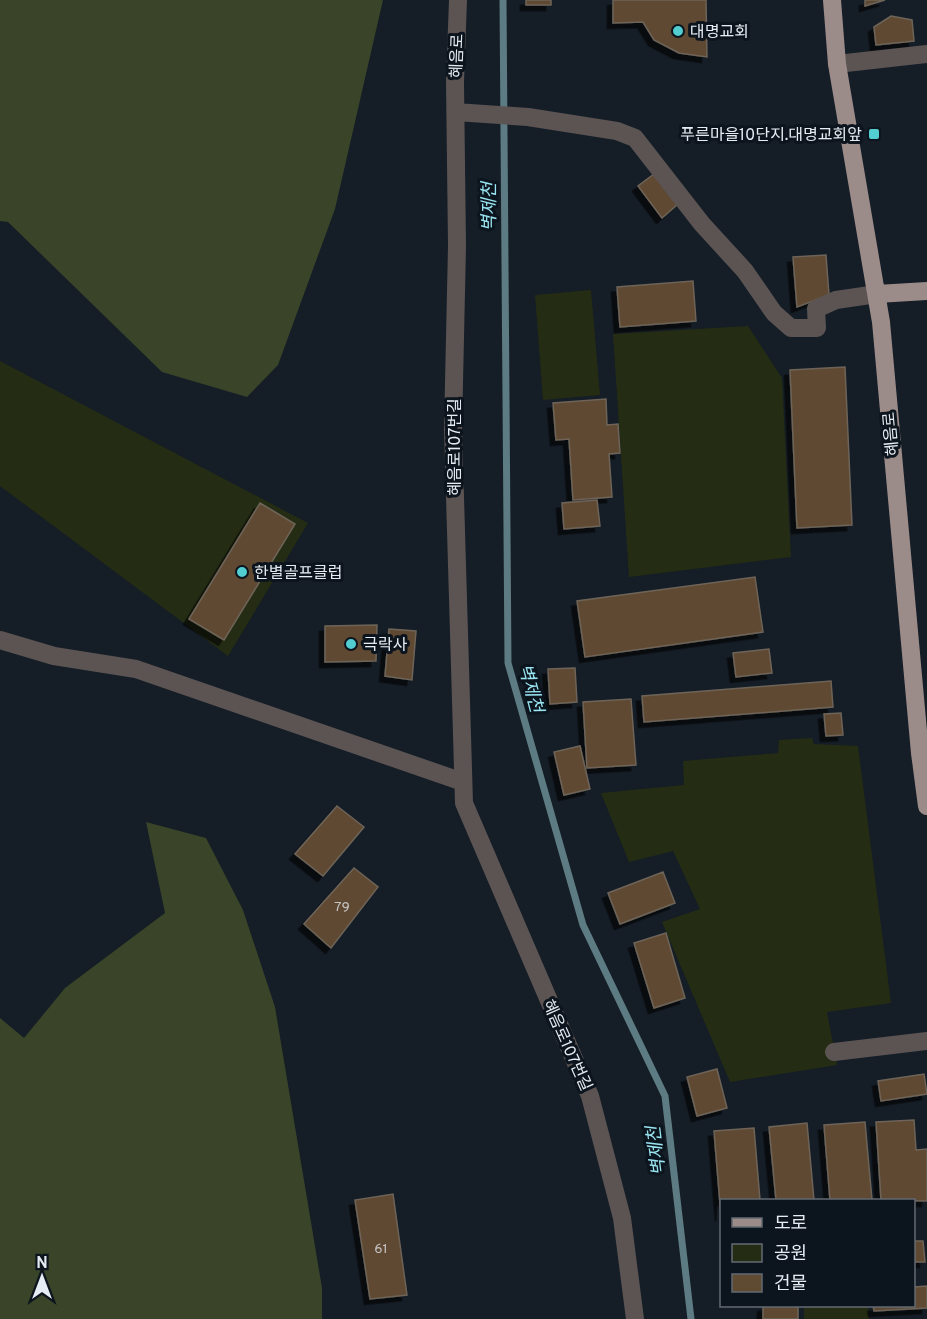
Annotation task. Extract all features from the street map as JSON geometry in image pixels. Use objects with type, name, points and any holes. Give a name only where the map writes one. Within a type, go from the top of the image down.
[{"type":"main road","name":"혜음로","points":[[832,0],[837,64],[877,294],[927,806]]},
{"type":"main road","points":[[877,294],[927,291]]},
{"type":"street","name":"혜음로","points":[[456,111],[458,0]]},
{"type":"street","points":[[837,64],[927,54]]},
{"type":"street","points":[[456,111],[528,117],[617,131],[635,138],[702,224],[745,271],[774,313],[791,328],[817,328],[816,309],[836,300],[877,294]]},
{"type":"street","name":"혜음로107번길","points":[[456,111],[453,429],[464,803],[591,1096],[622,1218],[634,1319]]},
{"type":"street","points":[[0,640],[54,656],[136,669],[463,782]]},
{"type":"street","points":[[834,1052],[927,1041]]},
{"type":"green space","points":[[0,0],[383,0],[335,209],[278,365],[247,397],[162,372],[8,222],[0,221]]},
{"type":"green space","points":[[591,290],[600,395],[543,400],[535,295]]},
{"type":"green space","points":[[748,326],[782,378],[791,557],[629,577],[613,334]]},
{"type":"green space","points":[[0,361],[308,523],[228,656],[0,486]]},
{"type":"green space","points":[[812,738],[814,744],[858,746],[891,1003],[827,1012],[837,1065],[730,1082],[662,922],[700,909],[673,851],[629,862],[601,793],[684,785],[683,761],[778,753],[779,740]]},
{"type":"green space","points":[[146,822],[206,838],[243,910],[275,1007],[322,1288],[322,1319],[0,1319],[0,1018],[24,1038],[65,988],[165,913]]},
{"type":"green space","points":[[804,1307],[868,1307],[869,1319],[804,1319]]},
{"type":"building","points":[[526,0],[551,0],[551,5],[526,5]]},
{"type":"building","name":"대명교회","points":[[613,0],[706,0],[707,57],[679,53],[654,40],[643,22],[613,23]]},
{"type":"building","points":[[865,0],[885,0],[865,6]]},
{"type":"building","points":[[891,16],[912,20],[914,41],[876,45],[874,27]]},
{"type":"building","points":[[654,174],[677,205],[662,218],[638,186]]},
{"type":"building","points":[[826,255],[829,295],[797,307],[793,257]]},
{"type":"building","points":[[693,281],[696,321],[620,327],[617,287]]},
{"type":"building","points":[[845,367],[852,525],[797,528],[790,370]]},
{"type":"building","points":[[606,399],[607,425],[618,424],[620,453],[609,454],[612,497],[573,500],[569,439],[556,440],[553,403]]},
{"type":"building","points":[[597,500],[600,526],[564,529],[562,503]]},
{"type":"building","name":"한별골프클럽","points":[[260,503],[295,524],[224,640],[189,619]]},
{"type":"building","points":[[755,577],[763,632],[585,657],[577,601]]},
{"type":"building","name":"극락사","points":[[377,625],[376,661],[325,662],[325,626]]},
{"type":"building","points":[[389,629],[416,631],[412,680],[385,676]]},
{"type":"building","points":[[769,649],[772,673],[736,677],[733,653]]},
{"type":"building","points":[[575,668],[577,702],[550,704],[548,669]]},
{"type":"building","points":[[831,681],[833,707],[644,722],[642,696]]},
{"type":"building","points":[[631,699],[636,765],[587,768],[583,702]]},
{"type":"building","points":[[841,713],[843,735],[826,736],[824,714]]},
{"type":"building","points":[[580,746],[590,789],[564,795],[554,752]]},
{"type":"building","points":[[337,806],[364,827],[323,876],[295,854]]},
{"type":"building","points":[[354,868],[378,887],[331,948],[304,924]]},
{"type":"building","points":[[663,872],[675,903],[620,924],[608,893]]},
{"type":"building","points":[[666,933],[685,998],[654,1008],[634,943]]},
{"type":"building","points":[[717,1069],[727,1108],[697,1116],[687,1077]]},
{"type":"building","points":[[924,1074],[927,1094],[881,1101],[878,1081]]},
{"type":"building","points":[[914,1120],[916,1150],[927,1149],[927,1201],[881,1199],[876,1122]]},
{"type":"building","points":[[865,1122],[872,1199],[830,1199],[824,1125]]},
{"type":"building","points":[[807,1123],[814,1199],[776,1199],[769,1127]]},
{"type":"building","points":[[754,1128],[760,1199],[720,1199],[720,1204],[714,1131]]},
{"type":"building","points":[[393,1194],[407,1295],[370,1299],[355,1200]]},
{"type":"building","points":[[915,1241],[923,1241],[925,1262],[915,1262]]},
{"type":"building","points":[[927,1286],[927,1308],[874,1311],[873,1307],[915,1307],[915,1287]]},
{"type":"building","points":[[763,1307],[798,1307],[798,1319],[763,1319]]},
{"type":"waterway","name":"벽제천","points":[[503,0],[508,663],[583,925],[665,1096],[691,1319]]},
{"type":"place","name":"대명교회","points":[[678,31]]},
{"type":"place","name":"푸른마을10단지.대명교회앞","points":[[874,134]]},
{"type":"place","name":"한별골프클럽","points":[[242,572]]},
{"type":"place","name":"극락사","points":[[351,644]]}]
